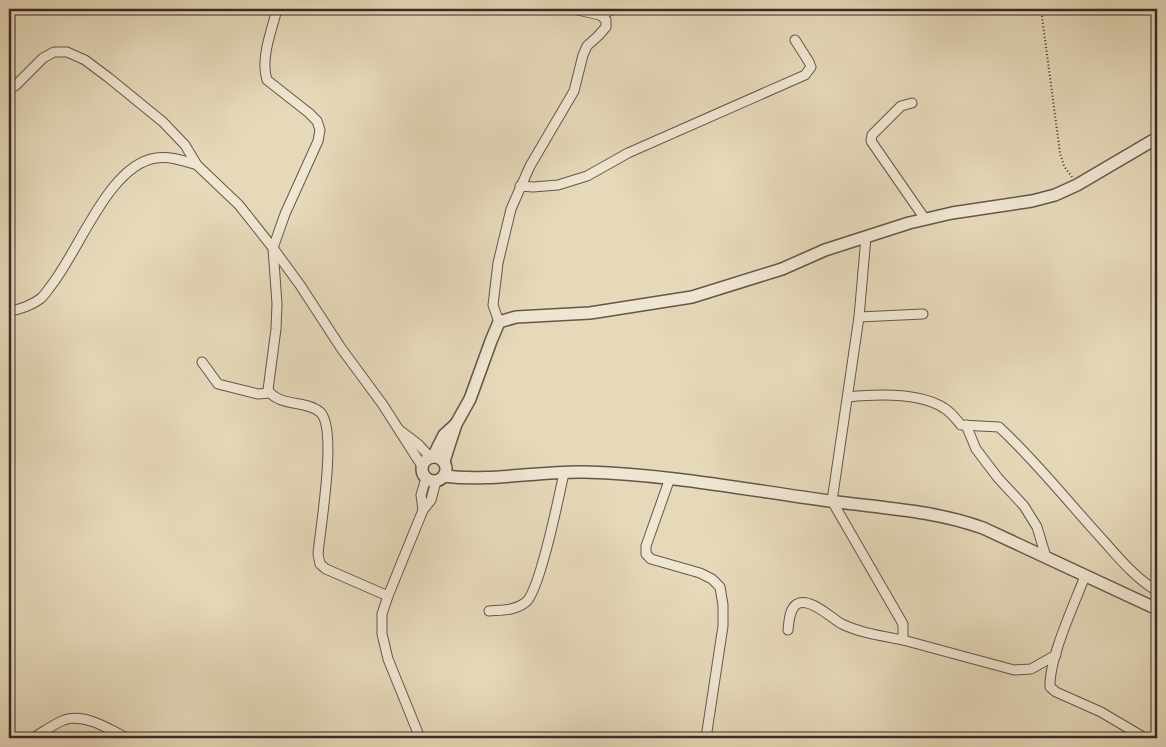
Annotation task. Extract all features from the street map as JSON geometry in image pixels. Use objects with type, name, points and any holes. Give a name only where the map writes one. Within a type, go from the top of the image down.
[{"type":"street","points":[[278,9],[265,60],[264,71],[267,80],[309,113],[317,121],[320,130],[318,141],[285,214],[273,248],[277,304],[276,329],[268,385],[273,396],[314,408],[321,413],[327,425],[328,452],[318,554],[320,564],[326,569],[388,596]]},
{"type":"street","points":[[572,9],[600,15],[606,20],[606,27],[587,46],[574,91],[520,186],[511,209],[498,263],[493,305],[499,322],[470,398],[424,475],[436,478],[456,478],[564,473],[612,473],[670,478],[914,511],[962,520],[1001,536],[1157,609]]},
{"type":"street","points":[[600,15],[614,9]]},
{"type":"street","points":[[520,186],[558,185],[587,176],[637,149],[805,74],[810,67],[809,62],[795,40]]},
{"type":"street","points":[[9,87],[15,86],[43,58],[54,52],[67,52],[85,60],[163,122],[185,144],[197,165],[239,205],[273,248],[399,430],[418,444],[432,460],[446,468],[436,478],[431,500],[424,510],[382,614],[384,647],[420,738]]},
{"type":"street","points":[[912,103],[900,106],[872,135],[871,141],[925,219]]},
{"type":"street","points":[[499,322],[516,317],[590,313],[692,297],[782,269],[825,250],[925,219],[1032,201],[1055,195],[1077,185],[1157,138]]},
{"type":"street","points":[[9,312],[30,305],[41,298],[67,264],[107,196],[118,182],[135,166],[156,158],[172,157],[197,165]]},
{"type":"street","points":[[866,237],[859,317],[832,501],[903,624],[903,640]]},
{"type":"street","points":[[859,317],[922,314]]},
{"type":"street","points":[[202,362],[218,384],[258,394],[270,393]]},
{"type":"street","points":[[848,398],[873,395],[915,398],[947,409],[961,425],[999,426],[1124,564],[1145,584],[1157,591]]},
{"type":"street","points":[[966,425],[976,449],[998,478],[1024,506],[1037,527],[1046,557]]},
{"type":"street","points":[[489,611],[518,608],[527,601],[532,593],[548,545],[564,473]]},
{"type":"street","points":[[670,478],[646,546],[646,554],[651,559],[689,568],[712,579],[720,587],[724,604],[723,626],[706,738]]},
{"type":"street","points":[[1085,576],[1056,655],[1050,687],[1101,712],[1145,738]]},
{"type":"street","points":[[788,630],[792,610],[794,606],[800,603],[819,608],[844,624],[874,634],[1014,670],[1031,669],[1056,655]]},
{"type":"street","points":[[33,738],[63,721],[74,718],[86,719],[127,738]]},
{"type":"path","points":[[1041,9],[1060,153],[1064,166],[1077,185]]}]
